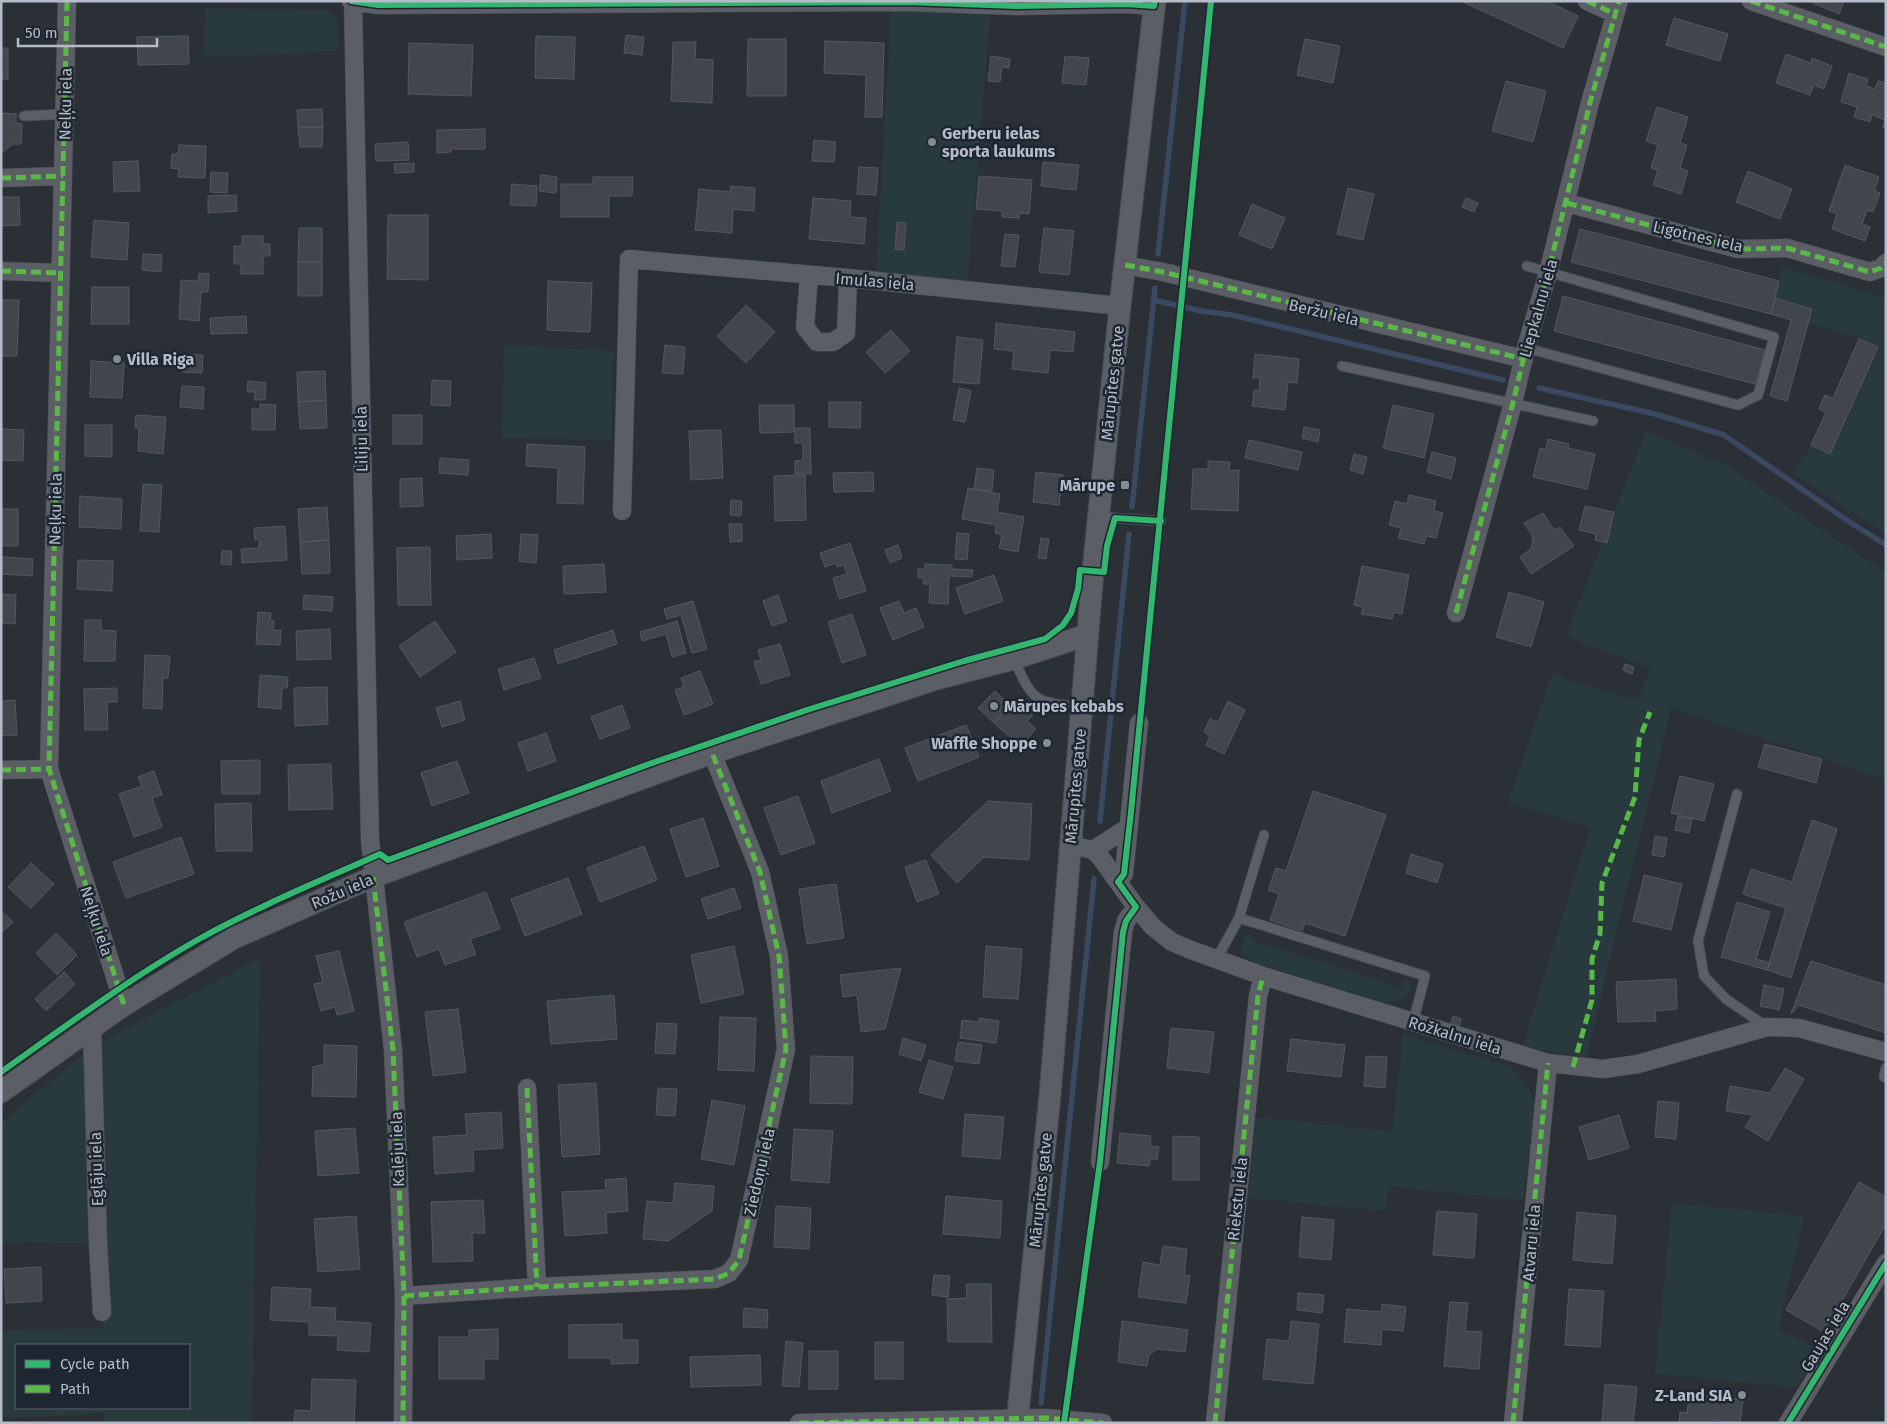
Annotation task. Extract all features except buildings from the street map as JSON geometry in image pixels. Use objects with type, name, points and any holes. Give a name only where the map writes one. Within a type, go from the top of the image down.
[{"type":"street","name":"Neļķu iela","points":[[67,1],[49,769],[124,1004]]},
{"type":"street","points":[[352,1],[378,5],[906,2],[1155,4]]},
{"type":"street","name":"Liliju iela","points":[[352,1],[369,820],[374,877]]},
{"type":"street","points":[[1588,1],[1617,8]]},
{"type":"street","points":[[1751,1],[1886,47]]},
{"type":"street","name":"Mārupītes gatve","points":[[1017,1421],[1050,1095],[1087,635],[1120,306],[1155,4]]},
{"type":"street","name":"Liepkalnu iela","points":[[1456,613],[1567,203],[1590,103],[1617,8]]},
{"type":"street","points":[[1,178],[63,176]]},
{"type":"street","name":"Līgotnes iela","points":[[1567,203],[1738,249],[1787,248],[1870,272],[1882,268],[1886,263]]},
{"type":"street","name":"Imulas iela","points":[[622,511],[629,258],[1120,306]]},
{"type":"street","name":"Beržu iela","points":[[1125,265],[1525,354]]},
{"type":"street","points":[[1,271],[61,274]]},
{"type":"street","points":[[809,276],[805,328],[817,342],[833,342],[846,333],[848,278]]},
{"type":"street","name":"Rožu iela","points":[[1,1092],[124,1004],[234,938],[374,877],[712,753],[936,679],[1014,659],[1087,635]]},
{"type":"street","points":[[1118,882],[1124,874],[1139,723]]},
{"type":"street","name":"Ziedoņu iela","points":[[404,1296],[536,1287],[715,1279],[729,1273],[739,1260],[786,1049],[779,956],[760,872],[712,753]]},
{"type":"street","points":[[1,770],[49,769]]},
{"type":"street","points":[[1069,845],[1093,850],[1129,827]]},
{"type":"street","name":"Rožkalnu iela","points":[[1093,850],[1153,927],[1172,942],[1263,976],[1548,1063],[1603,1070],[1630,1065],[1767,1027],[1799,1028],[1886,1052]]},
{"type":"street","name":"Kalēju iela","points":[[374,877],[393,1050],[404,1296],[403,1423]]},
{"type":"street","points":[[1100,1162],[1123,932],[1126,921],[1136,907]]},
{"type":"street","name":"Riekstu iela","points":[[1215,1423],[1258,996],[1263,976]]},
{"type":"street","name":"Eglāju iela","points":[[92,1026],[98,1244],[102,1312]]},
{"type":"street","name":"Atvaru iela","points":[[1513,1423],[1548,1063]]},
{"type":"street","points":[[527,1088],[536,1287]]},
{"type":"street","name":"Gaujas iela","points":[[1788,1423],[1886,1263]]},
{"type":"street","points":[[800,1423],[1017,1421],[1046,1418],[1103,1423]]},
{"type":"lane","points":[[24,116],[65,114]]},
{"type":"lane","points":[[1525,354],[1738,405],[1758,395],[1774,337],[1527,266]]},
{"type":"lane","points":[[1342,366],[1593,421]]},
{"type":"lane","points":[[1099,517],[1161,521]]},
{"type":"lane","points":[[1014,659],[1026,687],[1038,699],[1051,704],[1082,707]]},
{"type":"lane","points":[[1737,794],[1698,941],[1704,976],[1726,999],[1767,1027]]},
{"type":"lane","points":[[1216,960],[1239,918],[1264,835]]},
{"type":"lane","points":[[1239,918],[1424,976],[1413,1023]]},
{"type":"shaded area","points":[[205,8],[330,11],[337,21],[338,51],[204,57]]},
{"type":"shaded area","name":"Gerberu ielas sporta laukums","points":[[891,10],[991,11],[967,284],[876,274]]},
{"type":"shaded area","points":[[1782,267],[1886,298],[1886,534],[1793,473],[1811,445],[1830,454],[1878,347],[1808,323],[1812,308],[1775,298]]},
{"type":"shaded area","points":[[504,345],[613,351],[611,440],[502,437]]},
{"type":"shaded area","points":[[1646,432],[1725,465],[1886,573],[1886,779],[1671,708],[1586,1058],[1522,1047],[1590,828],[1508,802],[1553,672],[1568,680],[1637,700],[1651,668],[1581,643],[1566,635]]},
{"type":"shaded area","points":[[1245,934],[1252,936],[1251,940],[1401,988],[1404,979],[1409,981],[1412,987],[1400,1000],[1381,1002],[1256,963],[1243,956],[1241,949]]},
{"type":"shaded area","points":[[260,958],[252,1423],[104,1423],[104,1412],[80,1415],[1,1418],[1,1331],[103,1328],[98,1244],[1,1242],[1,1123],[93,1046]]},
{"type":"shaded area","points":[[1403,1035],[1512,1067],[1536,1101],[1523,1200],[1388,1186],[1385,1211],[1248,1198],[1256,1117],[1392,1132]]},
{"type":"shaded area","points":[[1672,1203],[1804,1216],[1778,1330],[1820,1349],[1796,1387],[1655,1373]]},
{"type":"waterway","points":[[1158,254],[1185,1]]},
{"type":"waterway","points":[[1132,507],[1155,288]]},
{"type":"waterway","points":[[1154,300],[1201,311],[1232,315],[1503,380]]},
{"type":"waterway","points":[[1539,388],[1655,414],[1724,435],[1886,545]]},
{"type":"waterway","points":[[1100,821],[1129,534]]},
{"type":"waterway","points":[[1041,1403],[1094,879]]},
{"type":"marked path","points":[[67,1],[49,769],[124,1005]]},
{"type":"marked path","points":[[1587,1],[1615,14]]},
{"type":"marked path","points":[[1456,613],[1526,348],[1548,273],[1590,103],[1619,1]]},
{"type":"marked path","points":[[1751,1],[1886,47]]},
{"type":"marked path","points":[[1,178],[63,176]]},
{"type":"marked path","points":[[1567,203],[1738,249],[1787,248],[1870,272],[1881,268],[1886,263]]},
{"type":"marked path","points":[[1125,265],[1163,272],[1524,359]]},
{"type":"marked path","points":[[1,271],[61,273]]},
{"type":"marked path","points":[[1573,1067],[1592,1000],[1592,959],[1600,934],[1602,883],[1635,797],[1639,740],[1650,712]]},
{"type":"marked path","points":[[404,1296],[537,1287],[715,1279],[729,1273],[739,1260],[786,1049],[779,956],[760,872],[712,753]]},
{"type":"marked path","points":[[1,770],[49,769]]},
{"type":"marked path","points":[[373,877],[393,1050],[404,1296],[403,1423]]},
{"type":"marked path","points":[[1215,1423],[1258,996],[1263,976]]},
{"type":"marked path","points":[[1513,1423],[1548,1063]]},
{"type":"marked path","points":[[527,1088],[537,1287]]},
{"type":"marked path","points":[[799,1423],[1046,1418],[1103,1423]]},
{"type":"cycle path","points":[[351,1],[378,5],[907,2],[1017,6],[1126,4],[1154,6],[1155,1]]},
{"type":"cycle path","points":[[1064,1423],[1100,1162],[1123,932],[1126,921],[1136,907],[1118,882],[1124,874],[1131,812],[1211,1]]},
{"type":"cycle path","points":[[1,1072],[123,986],[199,939],[263,907],[380,854],[388,860],[652,763],[810,709],[964,661],[1045,639],[1063,625],[1071,613],[1078,589],[1080,570],[1104,572],[1107,546],[1115,518],[1161,521]]},
{"type":"cycle path","points":[[1788,1423],[1886,1263]]},
{"type":"place","name":"Gerberu ielas sporta laukums","points":[[932,142]]},
{"type":"place","name":"Villa Riga","points":[[117,359]]},
{"type":"place","name":"Mārupe","points":[[1125,485]]},
{"type":"place","name":"Mārupes kebabs","points":[[994,706]]},
{"type":"place","name":"Waffle Shoppe","points":[[1047,743]]},
{"type":"place","name":"Z-Land SIA","points":[[1742,1395]]}]
